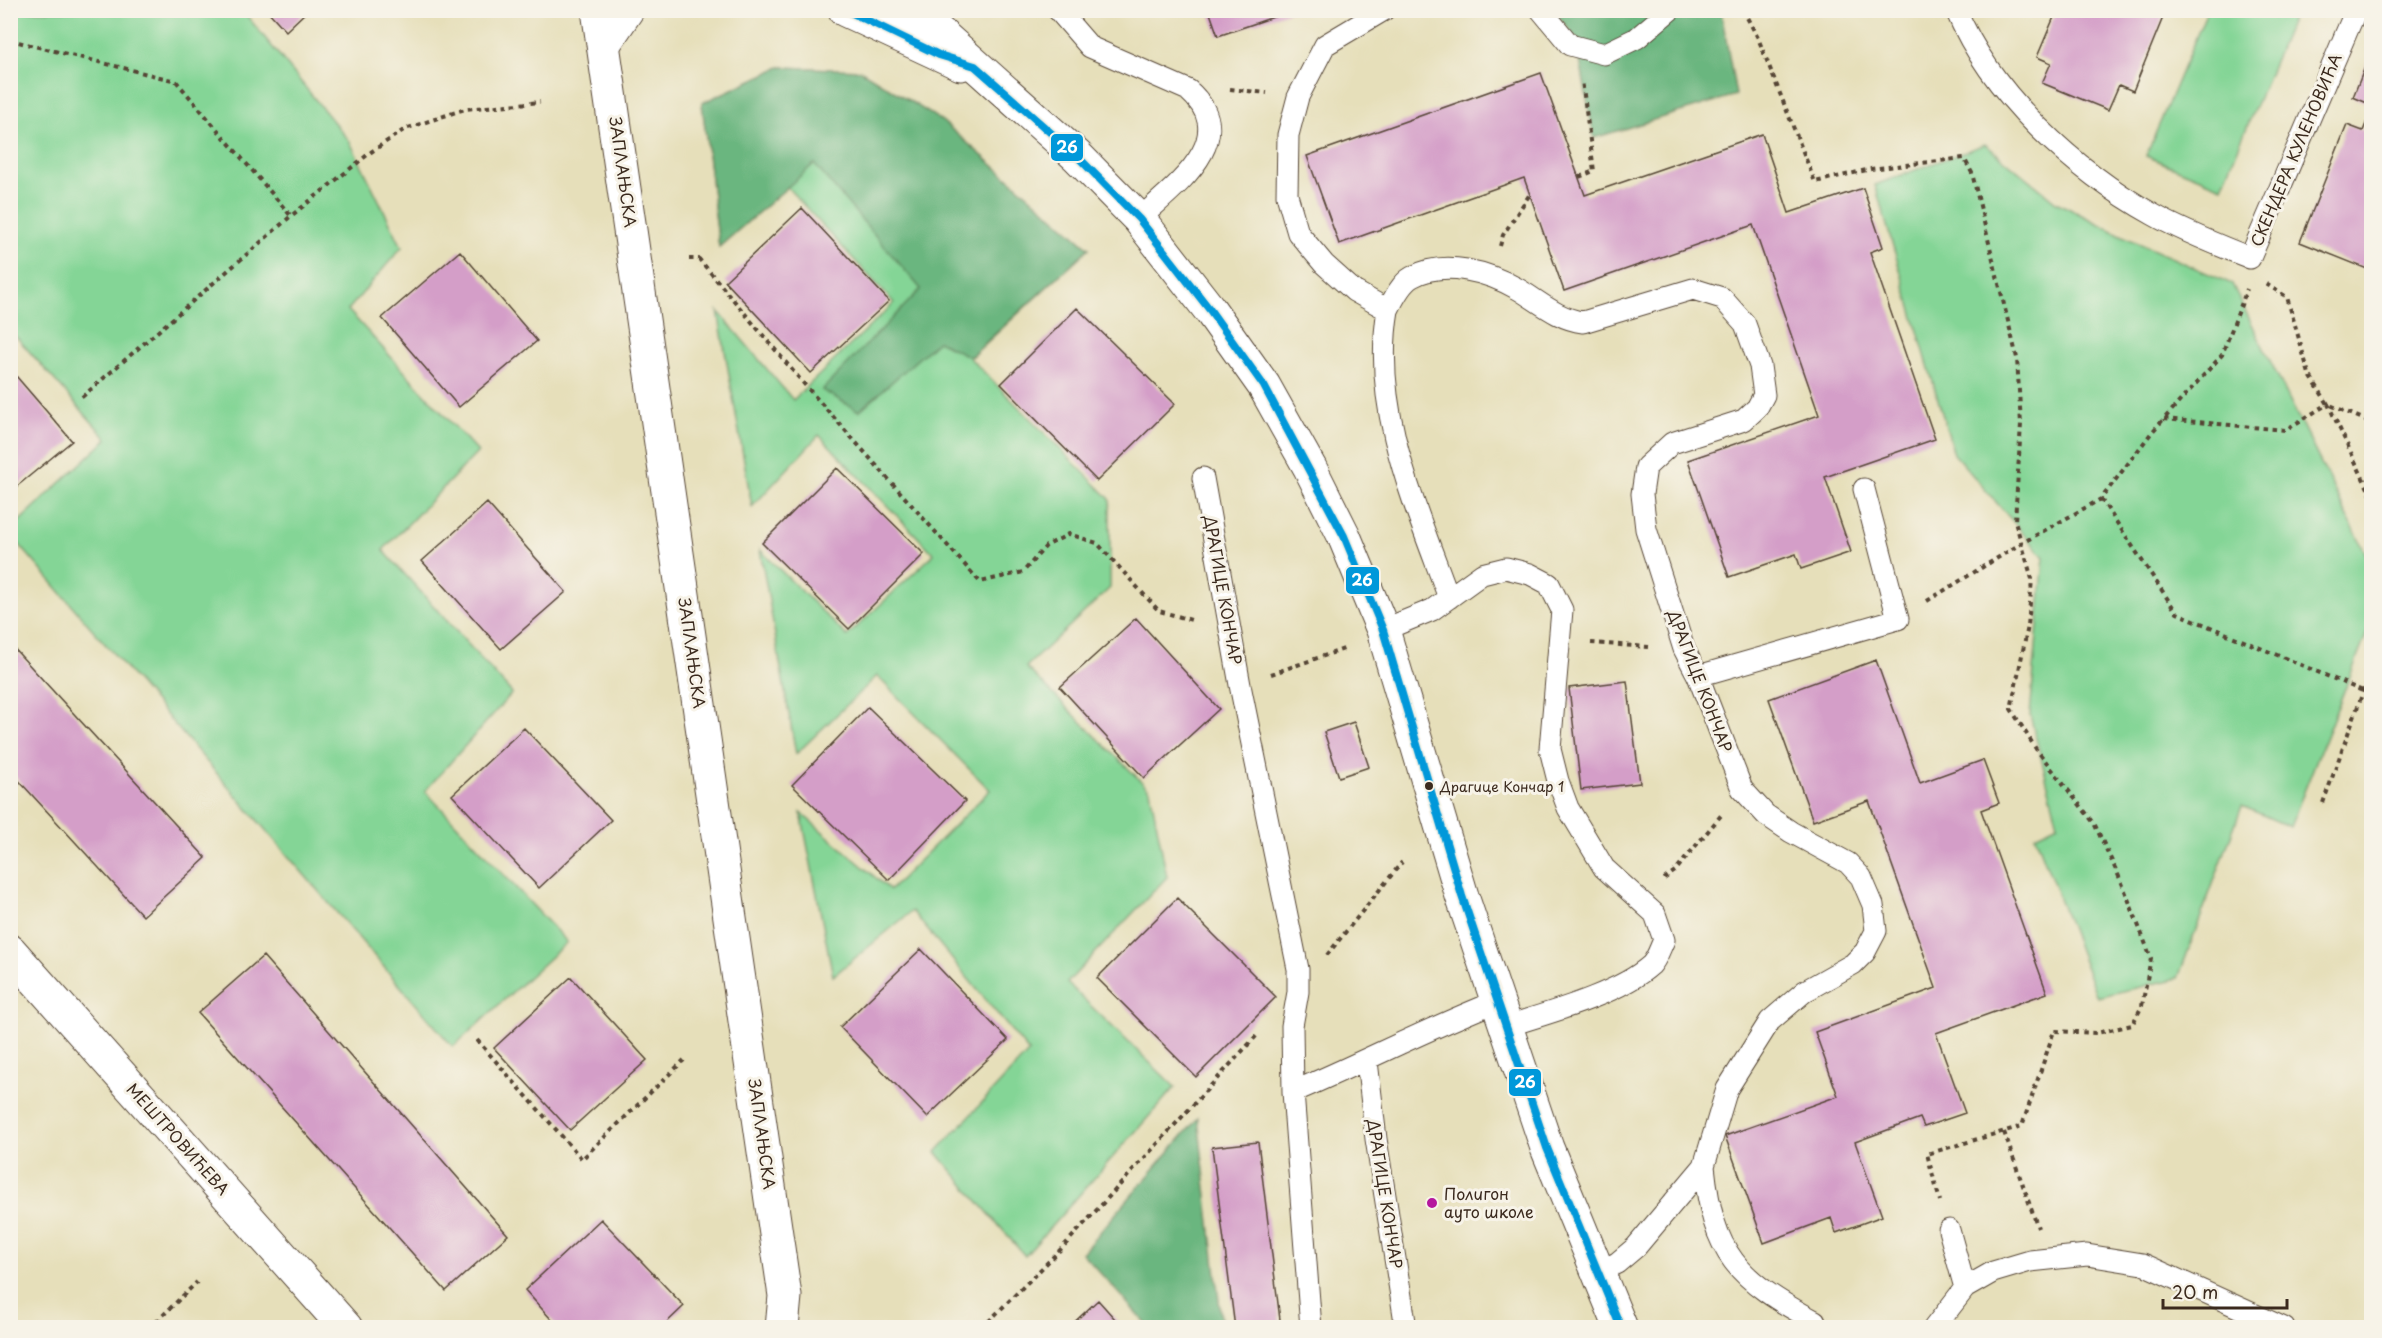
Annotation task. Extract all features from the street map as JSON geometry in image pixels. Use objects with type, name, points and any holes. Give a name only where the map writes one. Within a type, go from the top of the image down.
[{"type":"street","name":"ЗАПЛАЊСКА","points":[[598,10],[785,1296],[782,1328]]},
{"type":"street","points":[[604,44],[627,10]]},
{"type":"street","points":[[845,10],[939,55],[975,66]]},
{"type":"street","points":[[914,10],[1077,156],[1140,219],[1210,310],[1264,386],[1310,468],[1344,536],[1383,630],[1462,896],[1547,1148],[1598,1272],[1616,1326]]},
{"type":"street","name":"МЕШТРОВИЋЕВА","points":[[10,951],[346,1328]]},
{"type":"street","name":"ЗАПЛАЊСКА","points":[[785,1296],[798,1328]]},
{"type":"lane","points":[[1058,10],[1090,47],[1188,90],[1199,100],[1206,112],[1209,128],[1201,157],[1189,172],[1140,219]]},
{"type":"lane","points":[[1384,10],[1325,45],[1298,96],[1288,135],[1287,195],[1298,233],[1324,264],[1354,291],[1388,310]]},
{"type":"lane","points":[[1541,10],[1570,45],[1578,49],[1604,54],[1637,39],[1670,10]]},
{"type":"lane","name":"СКЕНДЕРА КУЛЕНОВИЋА","points":[[1956,10],[1983,63],[2007,94],[2066,152],[2123,196],[2251,267],[2356,10]]},
{"type":"lane","name":"ДРАГИЦЕ КОНЧАР","points":[[1449,598],[1394,441],[1382,341],[1388,310],[1396,294],[1411,277],[1438,269],[1461,269],[1490,275],[1567,320],[1583,322],[1693,289],[1722,298],[1745,324],[1760,366],[1764,395],[1757,408],[1744,420],[1672,443],[1646,467],[1642,494],[1646,529],[1684,649],[1698,676],[1742,789],[1766,815],[1791,832],[1848,863],[1861,877],[1873,904],[1876,931],[1865,952],[1853,964],[1805,991],[1770,1021],[1727,1089],[1704,1166],[1636,1247],[1617,1263],[1598,1272]]},
{"type":"lane","name":"ДРАГИЦЕ КОНЧАР","points":[[1203,478],[1240,685],[1298,969],[1298,992],[1292,1026],[1293,1092],[1311,1328]]},
{"type":"lane","points":[[1698,676],[1898,619],[1864,489]]},
{"type":"lane","points":[[1293,1092],[1367,1061],[1446,1021],[1559,1009],[1628,981],[1653,964],[1664,940],[1655,914],[1639,897],[1604,868],[1568,808],[1558,781],[1550,749],[1562,609],[1550,584],[1530,574],[1506,568],[1482,574],[1432,610],[1383,630]]},
{"type":"lane","name":"ДРАГИЦЕ КОНЧАР","points":[[1367,1061],[1376,1139],[1406,1328]]},
{"type":"lane","points":[[1704,1166],[1708,1202],[1724,1250],[1745,1275],[1764,1291],[1815,1321]]},
{"type":"lane","points":[[1949,1230],[1965,1288]]},
{"type":"lane","points":[[1934,1328],[1965,1288],[1993,1272],[2030,1261],[2087,1255],[2143,1264],[2284,1328]]},
{"type":"path","points":[[1743,10],[1758,38],[1815,182],[1871,169],[1965,158],[1972,173],[2017,358],[2021,424],[2015,521],[2032,579],[2028,626],[2011,709],[2036,749],[2094,823],[2122,883],[2151,958],[2142,1006],[2132,1025],[2097,1033],[2054,1031],[2022,1126],[1927,1154],[1949,1230]]},
{"type":"path","points":[[10,40],[176,81],[291,216]]},
{"type":"path","points":[[1578,49],[1594,171],[1579,177]]},
{"type":"path","points":[[1219,88],[1298,96]]},
{"type":"path","points":[[82,397],[291,216],[371,152],[405,129],[465,109],[540,102]]},
{"type":"path","points":[[1490,275],[1503,235],[1530,194]]},
{"type":"path","points":[[689,260],[699,259],[804,384],[980,582],[1023,572],[1046,546],[1069,534],[1097,543],[1160,611],[1231,632]]},
{"type":"path","points":[[1898,619],[2022,543],[2101,499],[2164,418],[2222,355],[2251,267],[2287,297],[2309,374],[2328,404],[2372,496]]},
{"type":"path","points":[[2164,418],[2285,430],[2328,404]]},
{"type":"path","points":[[2328,404],[2372,423]]},
{"type":"path","points":[[2101,499],[2177,613],[2363,691]]},
{"type":"path","points":[[1596,644],[1684,649]]},
{"type":"path","points":[[1240,685],[1344,648]]},
{"type":"path","points":[[2324,803],[2372,667]]},
{"type":"path","points":[[1675,871],[1742,789]]},
{"type":"path","points":[[1298,992],[1402,862]]},
{"type":"path","points":[[477,1040],[582,1159],[684,1060]]},
{"type":"path","points":[[982,1328],[1061,1249],[1244,1049]]},
{"type":"path","points":[[2004,1132],[2049,1258]]},
{"type":"path","points":[[150,1328],[197,1282]]},
{"type":"green space","points":[[10,11],[243,11],[350,142],[402,247],[348,310],[478,452],[383,550],[512,693],[425,791],[567,942],[453,1047],[11,535],[11,529],[107,439],[11,331]]},
{"type":"green space","points":[[1554,11],[1721,11],[1736,95],[1594,138],[1576,38]]},
{"type":"green space","points":[[2207,11],[2295,11],[2222,187],[2146,156]]},
{"type":"green space","points":[[780,67],[860,70],[942,121],[1089,248],[970,358],[1110,499],[1110,588],[1026,667],[1150,790],[1167,877],[1067,983],[1175,1087],[1025,1256],[936,1152],[1029,1052],[912,911],[833,976],[801,813],[890,890],[990,790],[877,676],[796,754],[760,550],[847,636],[934,554],[819,435],[752,507],[718,311],[793,400],[894,303],[787,187],[719,247],[702,103]]},
{"type":"green space","points":[[780,67],[860,70],[942,121],[1089,248],[970,357],[938,341],[859,411],[822,390],[921,289],[814,164],[719,247],[702,103]]},
{"type":"green space","points":[[1985,144],[2056,202],[2127,238],[2232,284],[2371,564],[2371,623],[2290,827],[2242,806],[2178,978],[2097,997],[2035,835],[2058,824],[2030,715],[2044,557],[1954,454],[1875,185]]},
{"type":"green space","points":[[1198,1118],[1222,1327],[1149,1327],[1082,1253]]},
{"type":"building","points":[[267,10],[308,10],[286,31]]},
{"type":"building","points":[[1209,10],[1291,10],[1291,11],[1218,36]]},
{"type":"building","points":[[2057,10],[2166,10],[2133,91],[2119,85],[2108,110],[2042,83],[2051,63],[2037,57]]},
{"type":"building","points":[[2372,52],[2372,105],[2353,97]]},
{"type":"building","points":[[1541,73],[1585,195],[1762,134],[1789,213],[1863,188],[1883,247],[1870,252],[1935,439],[1825,477],[1851,552],[1801,569],[1796,554],[1729,577],[1688,460],[1819,415],[1753,225],[1564,291],[1524,178],[1339,244],[1307,156]]},
{"type":"building","points":[[2372,109],[2372,271],[2300,242],[2347,125],[2363,131]]},
{"type":"building","points":[[802,208],[889,301],[811,373],[725,281]]},
{"type":"building","points":[[460,251],[537,341],[459,407],[382,318]]},
{"type":"building","points":[[1077,308],[1175,404],[1097,481],[1001,384]]},
{"type":"building","points":[[10,369],[72,441],[10,492]]},
{"type":"building","points":[[837,468],[924,554],[849,629],[762,543]]},
{"type":"building","points":[[487,503],[566,592],[501,649],[422,561]]},
{"type":"building","points":[[1136,618],[1219,709],[1144,778],[1060,687]]},
{"type":"building","points":[[10,644],[206,858],[143,916],[10,771]]},
{"type":"building","points":[[1876,660],[1920,783],[1983,760],[1999,803],[1981,810],[2047,993],[1936,1033],[1965,1113],[1924,1127],[1920,1118],[1855,1142],[1882,1216],[1836,1233],[1831,1218],[1764,1243],[1725,1136],[1838,1096],[1815,1032],[1936,988],[1869,801],[1813,821],[1769,699]]},
{"type":"building","points":[[1627,681],[1640,783],[1581,790],[1569,688]]},
{"type":"building","points":[[868,707],[965,801],[889,880],[792,785]]},
{"type":"building","points":[[1354,722],[1369,767],[1339,777],[1324,732]]},
{"type":"building","points":[[524,728],[611,820],[539,888],[452,795]]},
{"type":"building","points":[[1177,898],[1276,997],[1196,1077],[1097,978]]},
{"type":"building","points":[[921,949],[1008,1040],[927,1117],[840,1027]]},
{"type":"building","points":[[263,956],[508,1235],[446,1291],[198,1013]]},
{"type":"building","points":[[571,977],[647,1060],[570,1130],[494,1048]]},
{"type":"building","points":[[1258,1142],[1281,1328],[1235,1328],[1212,1147]]},
{"type":"building","points":[[601,1219],[684,1306],[661,1328],[559,1328],[525,1290]]},
{"type":"building","points":[[1098,1300],[1123,1328],[1068,1328]]},
{"type":"transit line","name":"26","points":[[846,10],[939,55],[975,66],[1077,156],[1139,219],[1210,310],[1264,386],[1344,536],[1383,630],[1462,896],[1547,1148],[1621,1328]]},
{"type":"place","name":"Драгице Кончар 1","points":[[1429,786]]},
{"type":"place","name":"Полигон ауто школе","points":[[1432,1203]]}]
